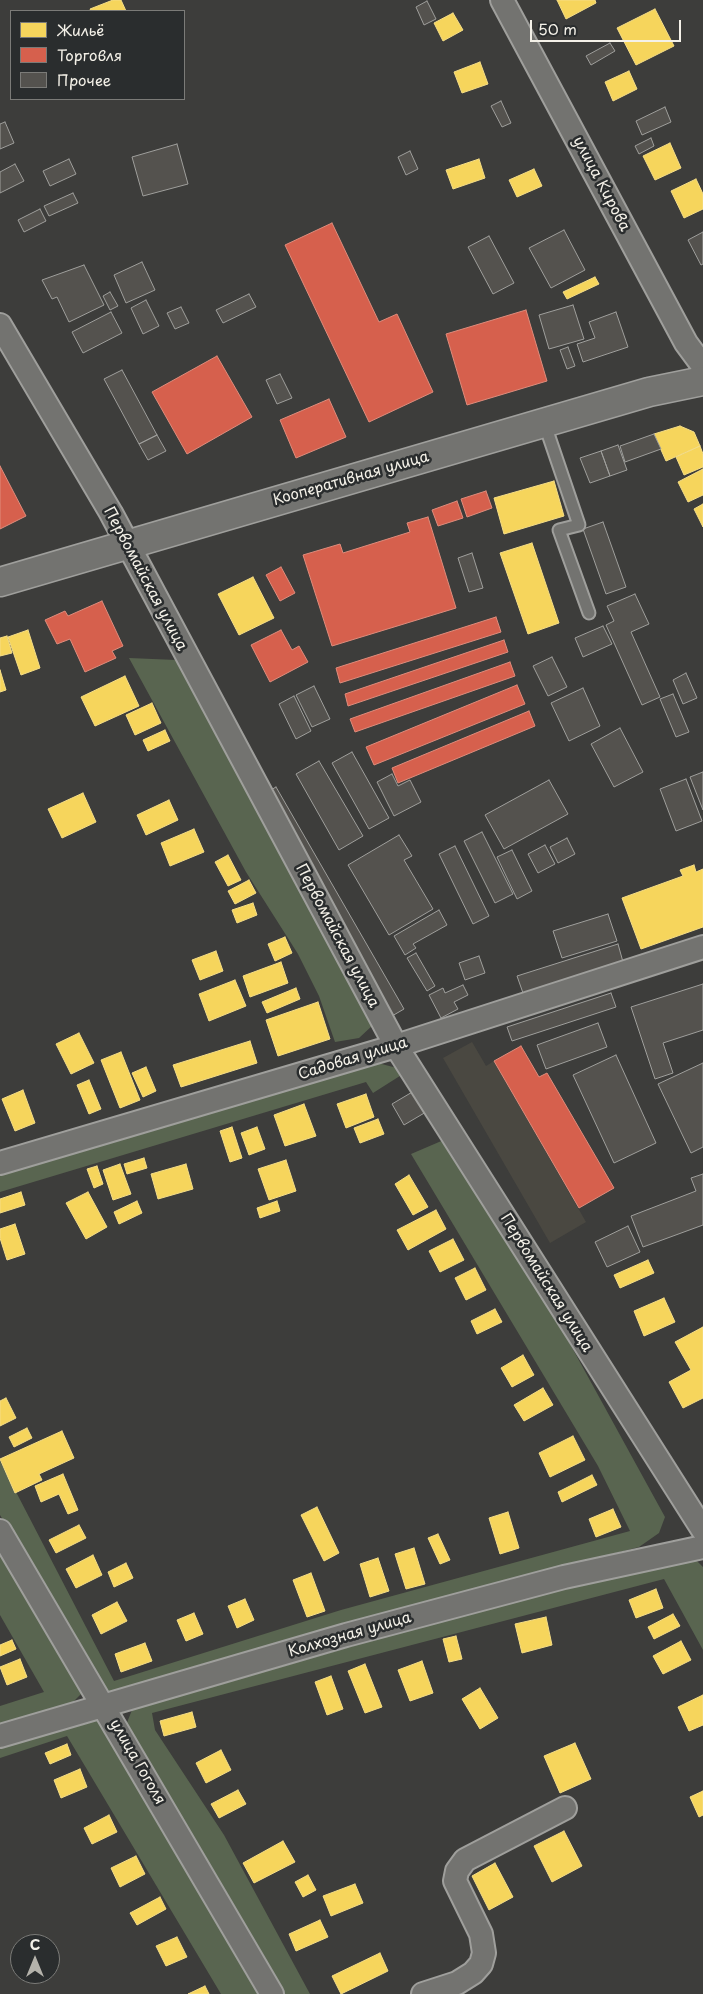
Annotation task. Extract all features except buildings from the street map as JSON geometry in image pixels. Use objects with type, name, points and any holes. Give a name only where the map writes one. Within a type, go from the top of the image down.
[{"type":"street","name":"улица Кирова","points":[[502,0],[686,343],[703,366]]},
{"type":"street","name":"Первомайская улица","points":[[0,325],[111,513],[396,1046],[703,1530]]},
{"type":"street","name":"Кооперативная улица","points":[[0,582],[544,422],[649,392],[703,381]]},
{"type":"street","name":"Садовая улица","points":[[0,1163],[396,1046],[703,948]]},
{"type":"street","name":"улица Гоголя","points":[[0,1531],[272,1994]]},
{"type":"street","name":"Колхозная улица","points":[[0,1736],[356,1633],[564,1577],[703,1546]]},
{"type":"street","points":[[423,1994],[457,1983],[474,1973],[482,1964],[484,1953],[482,1934],[455,1881],[456,1871],[466,1860],[565,1808]]},
{"type":"lane","points":[[544,422],[579,525],[559,530],[589,613]]},
{"type":"shaded area","points":[[472,1042],[486,1066],[494,1061],[586,1222],[550,1243],[443,1058]]},
{"type":"green space","points":[[129,658],[176,660],[329,933],[373,1025],[359,1038],[335,1042],[319,996],[298,954],[246,872]]},
{"type":"green space","points":[[374,1062],[397,1068],[403,1074],[373,1093],[366,1082],[0,1192],[0,1174],[308,1084]]},
{"type":"green space","points":[[446,1139],[559,1324],[665,1517],[659,1533],[639,1547],[530,1575],[120,1695],[104,1691],[0,1515],[0,1461],[114,1681],[341,1610],[630,1531],[598,1466],[411,1154]]},
{"type":"green space","points":[[0,1548],[84,1691],[70,1705],[0,1725],[0,1706],[44,1692],[0,1615]]},
{"type":"green space","points":[[692,1556],[703,1567],[703,1650],[664,1579],[152,1713],[155,1730],[224,1835],[310,1994],[279,1994],[126,1725],[132,1710],[522,1597]]},
{"type":"green space","points":[[100,1717],[260,1994],[221,1994],[67,1736],[0,1758],[0,1746]]}]
